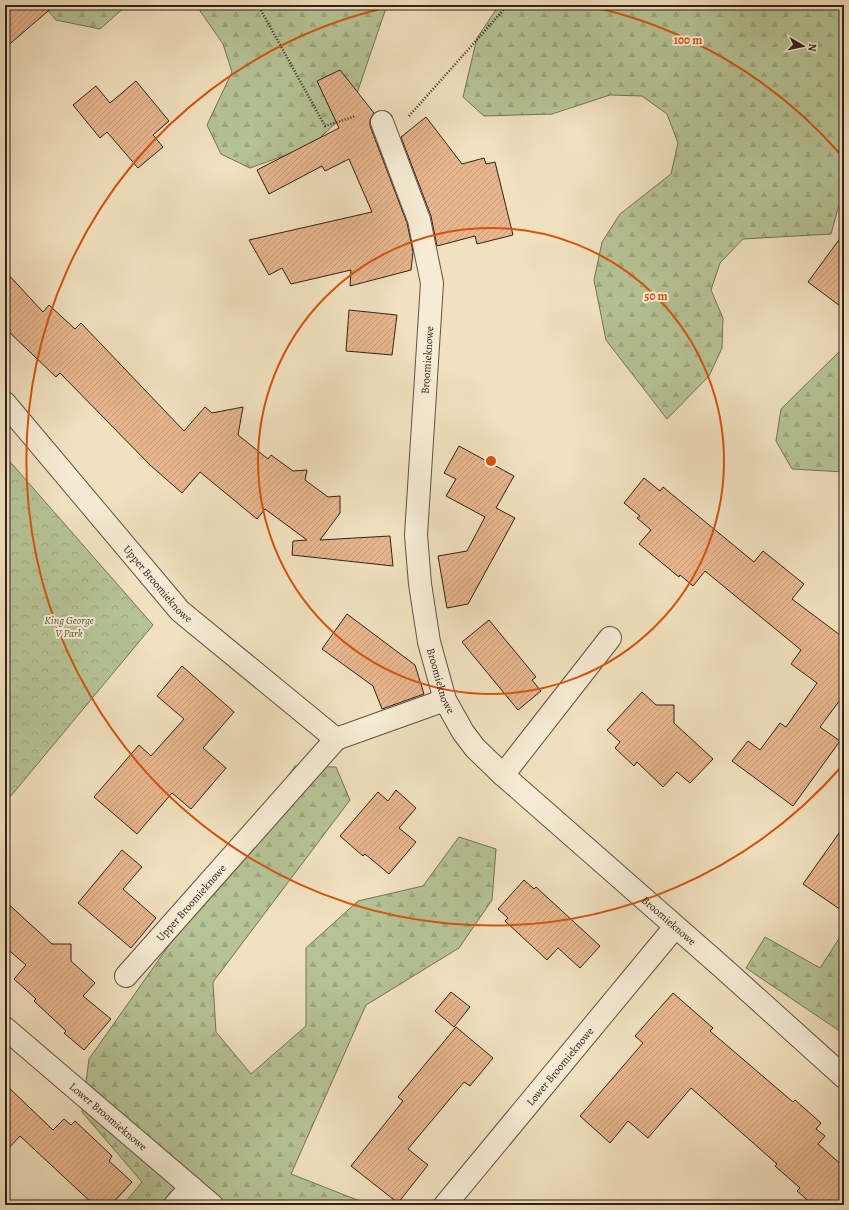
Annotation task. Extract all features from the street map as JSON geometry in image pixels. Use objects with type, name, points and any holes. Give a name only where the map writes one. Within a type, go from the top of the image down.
[{"type":"street","name":"Broomieknowe","points":[[386,130],[419,220],[432,283],[416,535],[420,584],[427,627],[445,700],[463,732],[476,748],[503,775],[723,968],[844,1077]]},
{"type":"street","name":"Upper Broomieknowe","points":[[5,403],[180,611],[336,739]]},
{"type":"street","points":[[503,775],[610,638]]},
{"type":"street","name":"Upper Broomieknowe","points":[[126,976],[336,739],[445,700]]},
{"type":"street","name":"Lower Broomieknowe","points":[[445,1205],[675,927]]},
{"type":"street","name":"Lower Broomieknowe","points":[[5,1028],[212,1205]]},
{"type":"street","points":[[175,1205],[191,1186]]},
{"type":"path","points":[[258,5],[325,126],[369,111],[386,130],[508,5]]},
{"type":"green space","points":[[43,5],[127,5],[100,29],[56,20]]},
{"type":"green space","points":[[196,5],[387,5],[352,108],[311,146],[250,168],[221,154],[207,125],[232,72],[223,44]]},
{"type":"green space","points":[[499,5],[844,5],[844,187],[831,234],[743,239],[720,263],[711,290],[723,318],[722,348],[709,376],[667,419],[606,340],[594,280],[602,242],[620,214],[671,174],[678,143],[667,114],[642,96],[610,95],[552,114],[484,116],[463,97],[477,38]]},
{"type":"green space","points":[[844,347],[844,472],[792,469],[776,441],[781,409]]},
{"type":"green space","name":"King George V Park","points":[[5,456],[153,625],[5,803]]},
{"type":"green space","points":[[295,766],[336,767],[350,800],[213,982],[216,1032],[251,1074],[306,1026],[306,948],[358,901],[423,886],[459,837],[496,849],[492,900],[459,948],[366,1005],[291,1174],[370,1205],[123,1205],[142,1182],[82,1112],[89,1059]]},
{"type":"green space","points":[[844,931],[844,1034],[746,968],[765,937],[820,968]]},
{"type":"building","points":[[5,5],[55,5],[5,48]]},
{"type":"building","points":[[340,70],[374,113],[370,120],[370,126],[407,223],[413,252],[411,270],[350,286],[351,270],[291,284],[282,268],[269,275],[249,240],[372,212],[349,159],[325,171],[322,166],[269,194],[257,170],[339,128],[317,81]]},
{"type":"building","points":[[136,81],[169,121],[153,135],[163,147],[138,168],[107,132],[100,138],[73,105],[96,86],[110,103]]},
{"type":"building","points":[[426,117],[462,164],[484,158],[486,164],[495,162],[513,235],[477,244],[475,236],[437,246],[431,216],[401,137]]},
{"type":"building","points":[[844,233],[844,309],[808,282]]},
{"type":"building","points":[[5,271],[43,312],[49,305],[75,329],[81,323],[184,431],[205,407],[212,413],[243,407],[238,435],[268,459],[271,455],[293,471],[307,470],[305,480],[328,497],[340,496],[340,513],[320,540],[390,536],[393,566],[292,555],[293,541],[307,540],[265,509],[257,519],[200,472],[182,493],[150,465],[60,373],[56,377],[5,328]]},
{"type":"building","points":[[349,310],[397,315],[392,355],[346,351]]},
{"type":"building","points":[[459,446],[514,476],[496,508],[515,518],[468,604],[447,608],[438,556],[467,551],[485,517],[446,496],[456,479],[444,473]]},
{"type":"building","points":[[644,478],[660,491],[663,487],[754,562],[763,551],[804,584],[792,599],[844,638],[844,703],[840,700],[820,727],[840,741],[793,806],[732,761],[748,741],[760,750],[780,723],[786,727],[817,683],[791,664],[801,650],[705,571],[693,586],[680,575],[679,577],[639,544],[651,530],[637,518],[640,516],[624,503]]},
{"type":"building","points":[[347,614],[415,665],[424,694],[382,709],[373,686],[322,649]]},
{"type":"building","points":[[489,620],[536,677],[532,680],[541,691],[518,710],[462,642]]},
{"type":"building","points":[[182,666],[234,712],[203,748],[226,768],[191,809],[172,793],[137,834],[94,797],[139,745],[151,756],[184,719],[157,696]]},
{"type":"building","points":[[642,692],[656,705],[674,705],[674,723],[713,759],[690,783],[677,772],[663,787],[637,762],[634,766],[615,748],[620,742],[607,730]]},
{"type":"building","points":[[396,790],[416,808],[399,828],[416,842],[389,874],[365,854],[363,856],[340,836],[378,792],[388,801]]},
{"type":"building","points":[[844,826],[844,912],[803,884]]},
{"type":"building","points":[[122,850],[142,867],[123,889],[156,918],[131,948],[78,903]]},
{"type":"building","points":[[524,880],[534,889],[536,887],[600,946],[580,968],[558,948],[547,960],[505,921],[508,918],[498,909]]},
{"type":"building","points":[[5,901],[52,944],[71,944],[71,961],[95,983],[83,996],[111,1019],[84,1050],[64,1033],[66,1031],[34,1001],[36,999],[14,979],[26,965],[5,947]]},
{"type":"building","points":[[451,992],[470,1007],[454,1027],[435,1011]]},
{"type":"building","points":[[673,993],[713,1028],[710,1031],[793,1102],[795,1100],[821,1123],[816,1129],[825,1136],[818,1144],[844,1167],[844,1205],[813,1205],[797,1191],[800,1188],[775,1166],[777,1164],[691,1088],[648,1138],[628,1121],[610,1143],[580,1116],[643,1043],[635,1036]]},
{"type":"building","points":[[456,1027],[493,1058],[470,1086],[464,1082],[408,1149],[428,1165],[398,1203],[351,1166],[403,1101],[398,1097]]},
{"type":"building","points":[[5,1084],[53,1130],[64,1119],[71,1125],[75,1121],[112,1156],[109,1161],[132,1182],[111,1205],[94,1205],[20,1136],[5,1152]]}]
